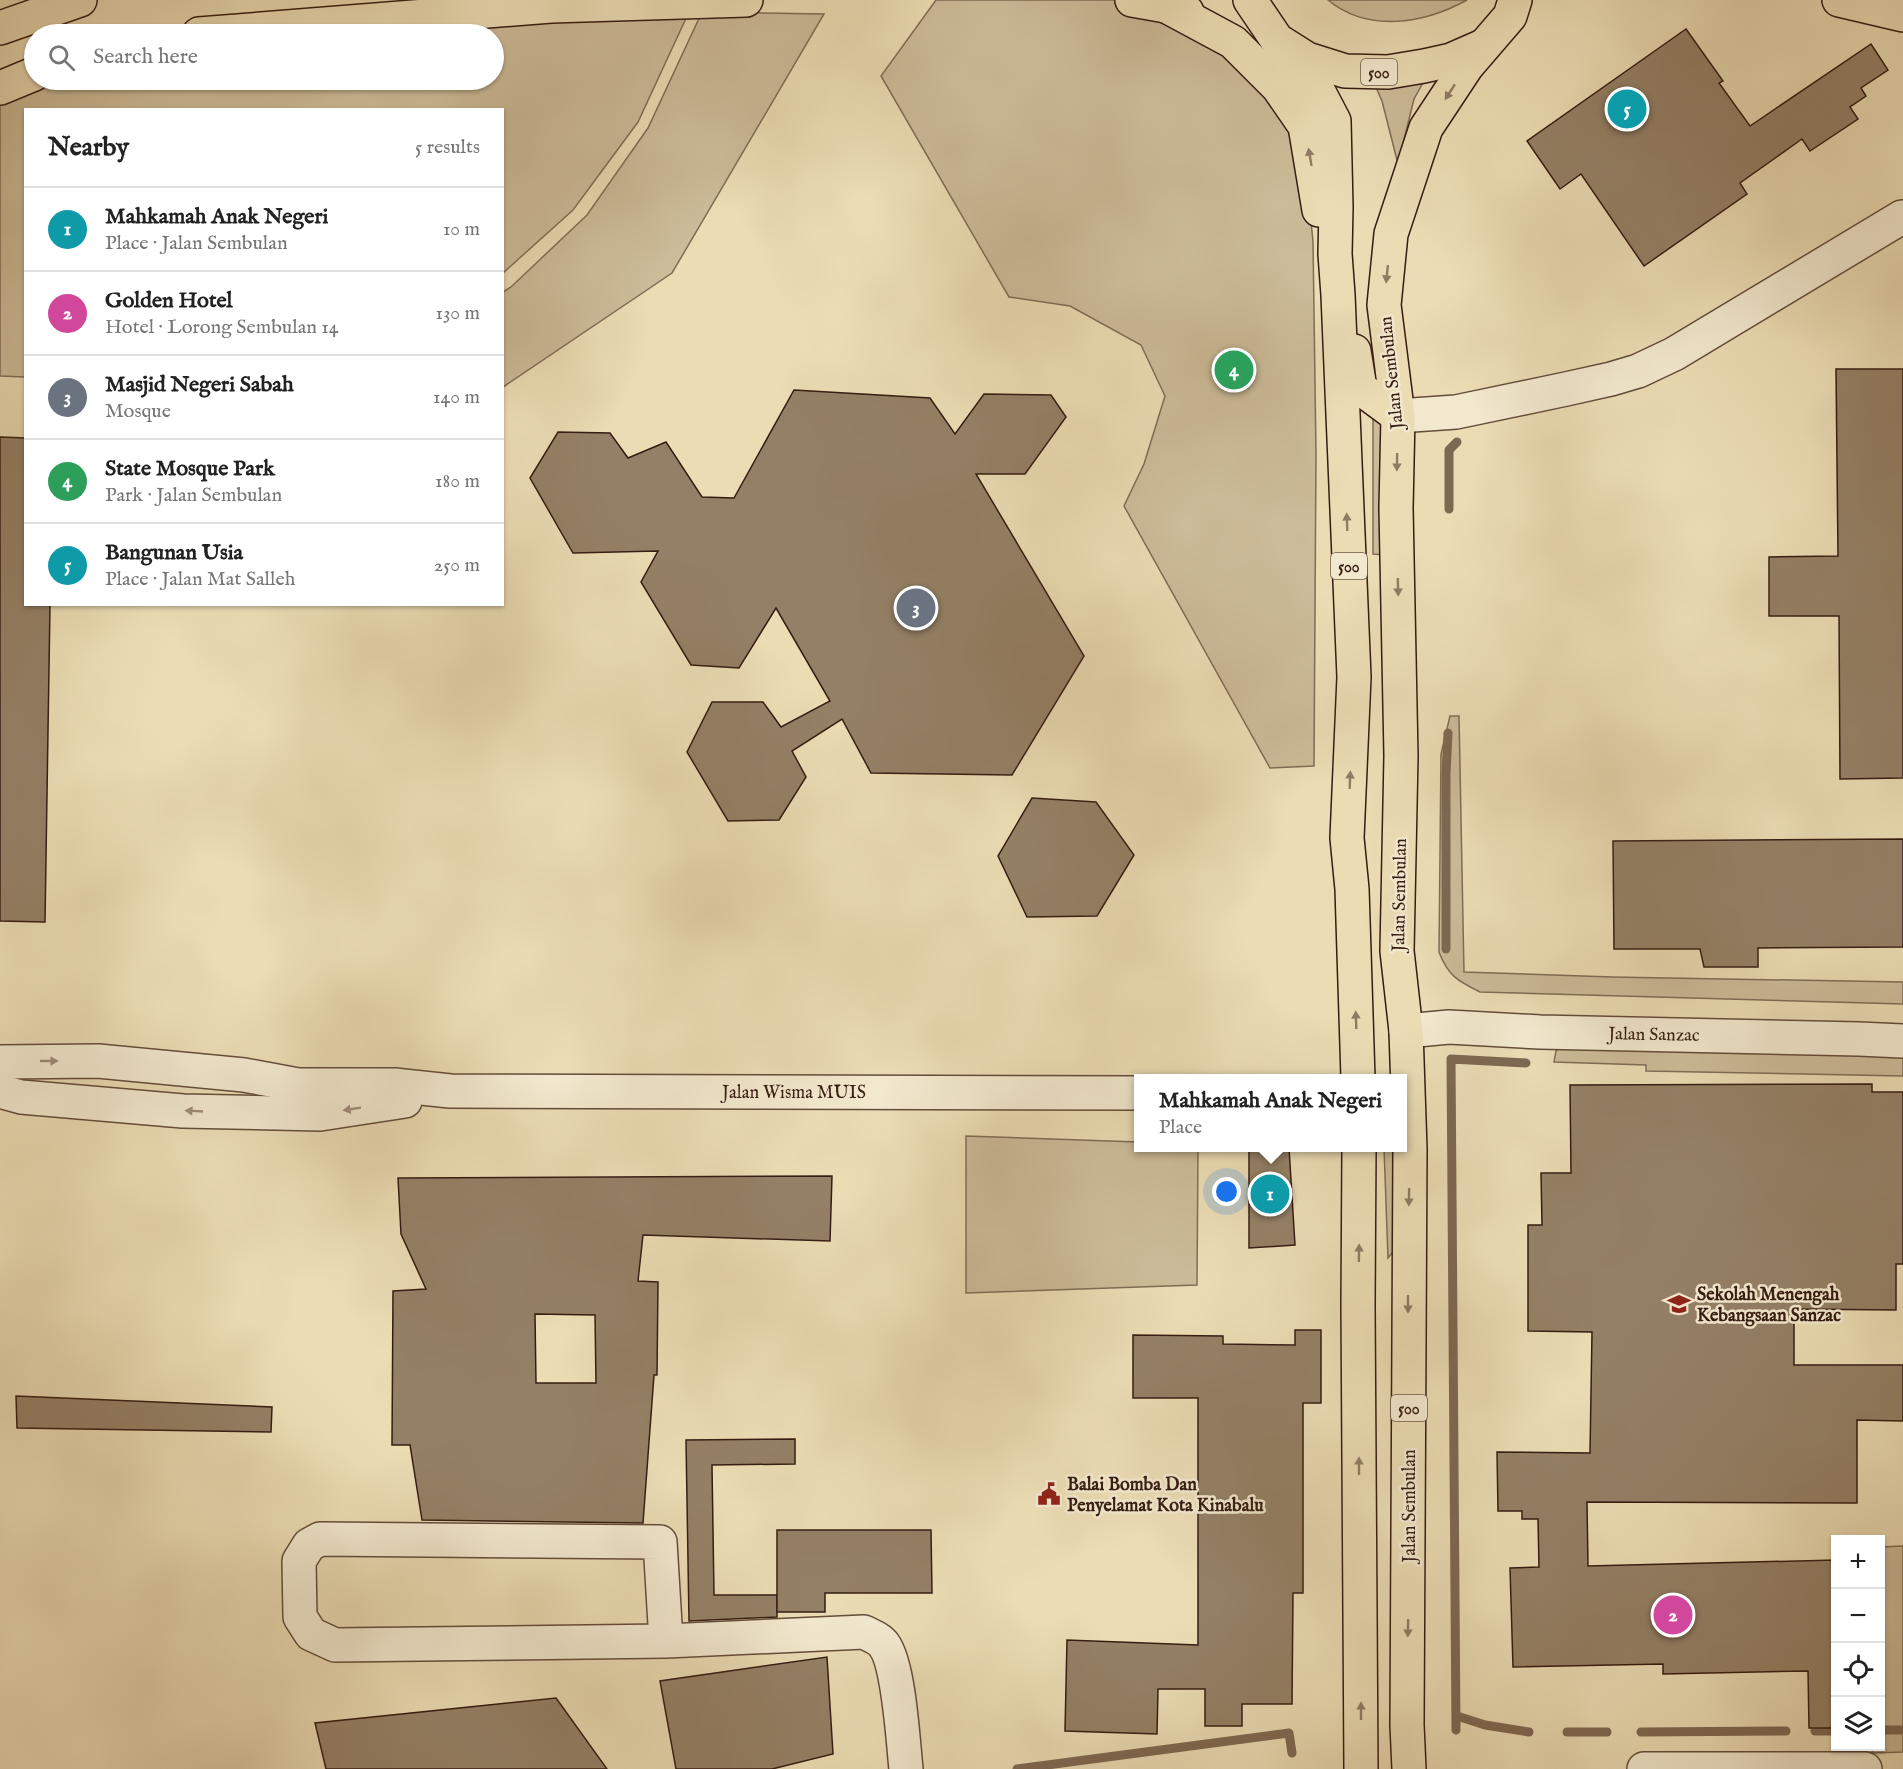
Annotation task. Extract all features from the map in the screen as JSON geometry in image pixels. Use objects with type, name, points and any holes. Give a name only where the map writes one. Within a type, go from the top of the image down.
[{"type":"main road","points":[[0,28],[80,0]]},
{"type":"main road","points":[[325,24],[551,6],[746,0]]},
{"type":"main road","points":[[1132,0],[1166,6],[1277,40]]},
{"type":"main road","name":"500","points":[[1250,0],[1277,40],[1312,79],[1334,121],[1335,254],[1354,677],[1347,838],[1352,889],[1358,1074]]},
{"type":"main road","points":[[1513,8],[1541,0]]},
{"type":"main road","points":[[1839,0],[1903,15]]},
{"type":"main road","name":"500","points":[[1166,6],[1233,42],[1278,87],[1305,126],[1319,208],[1335,254]]},
{"type":"main road","name":"500","points":[[1277,40],[1307,59],[1345,71],[1388,72],[1451,60],[1484,45],[1513,8]]},
{"type":"main road","name":"Jalan Sembulan","points":[[1406,1074],[1406,1031],[1396,951],[1401,756],[1396,508],[1398,416],[1384,305],[1391,234],[1426,128],[1467,66],[1484,45]]},
{"type":"main road","points":[[0,88],[24,78]]},
{"type":"main road","points":[[1338,295],[1349,315],[1359,388],[1398,416]]},
{"type":"main road","points":[[1372,1074],[1384,1055],[1386,981],[1396,951]]},
{"type":"main road","points":[[1336,1152],[1360,1201]]},
{"type":"main road","points":[[1359,1152],[1361,1769]]},
{"type":"main road","name":"Jalan Sembulan","points":[[1406,1152],[1409,1769]]},
{"type":"main road","points":[[1358,1305],[1384,1285],[1408,1246]]},
{"type":"main road","points":[[1373,1769],[1407,1725]]},
{"type":"street","points":[[1398,416],[1456,412],[1638,371],[1674,354],[1902,217]]},
{"type":"street","name":"Jalan Sanzac","points":[[1406,1031],[1449,1027],[1540,1032],[1903,1041]]},
{"type":"street","points":[[0,1062],[98,1061],[244,1075],[298,1085],[394,1085],[450,1091]]},
{"type":"street","points":[[0,1091],[21,1097],[183,1111],[320,1114],[401,1102],[450,1091]]},
{"type":"street","name":"Jalan Wisma MUIS","points":[[450,1091],[1134,1093]]},
{"type":"street","points":[[666,1641],[660,1542],[320,1539],[309,1545],[299,1561],[300,1617],[311,1634],[335,1645],[666,1641],[864,1632],[883,1643],[890,1658],[906,1769]]},
{"type":"street","points":[[1644,1769],[1865,1769]]},
{"type":"shaded area","points":[[936,0],[1129,0],[1252,55],[1300,113],[1313,241],[1316,454],[1314,766],[1270,768],[1124,506],[1144,464],[1165,396],[1141,345],[1070,306],[1009,297],[881,76]]},
{"type":"shaded area","points":[[1328,0],[1467,0],[1432,15],[1396,21],[1378,21],[1360,17]]},
{"type":"shaded area","points":[[702,12],[824,14],[672,273],[504,386],[504,291],[587,215],[648,128]]},
{"type":"shaded area","points":[[688,14],[638,122],[573,210],[504,272],[504,108],[24,108],[24,377],[0,376],[0,97],[24,88],[24,90],[504,90],[504,25]]},
{"type":"shaded area","points":[[1365,62],[1434,63],[1414,99],[1398,164],[1382,101]]},
{"type":"shaded area","points":[[1373,371],[1395,405],[1385,555],[1373,554]]},
{"type":"shaded area","points":[[1450,716],[1459,716],[1464,972],[1903,982],[1903,1004],[1480,992],[1460,981],[1446,967],[1439,952],[1441,754]]},
{"type":"shaded area","points":[[1560,1048],[1903,1056],[1903,1076],[1646,1071],[1646,1065],[1554,1062],[1556,1051]]},
{"type":"shaded area","points":[[966,1136],[1134,1142],[1134,1152],[1198,1152],[1197,1285],[966,1293]]},
{"type":"shaded area","points":[[1384,1152],[1400,1152],[1405,1237],[1388,1258]]},
{"type":"shaded area","points":[[1903,1546],[1903,1752],[1872,1753],[1872,1751],[1885,1751],[1885,1547]]},
{"type":"building","points":[[1686,29],[1723,81],[1719,83],[1750,126],[1871,44],[1888,70],[1861,88],[1866,96],[1850,107],[1858,119],[1810,151],[1802,139],[1740,183],[1747,194],[1644,266],[1581,174],[1560,189],[1527,141]]},
{"type":"building","points":[[1836,369],[1903,369],[1903,778],[1840,779],[1839,616],[1769,616],[1769,557],[1838,556]]},
{"type":"building","points":[[794,390],[930,398],[955,434],[984,394],[1051,395],[1066,417],[1025,474],[976,474],[1084,656],[1012,775],[871,773],[842,719],[792,751],[806,777],[779,820],[728,821],[687,752],[712,702],[763,702],[781,727],[830,701],[776,608],[739,668],[691,665],[641,582],[658,551],[573,553],[530,478],[558,432],[610,433],[628,458],[666,442],[702,497],[734,498]]},
{"type":"building","points":[[0,437],[24,438],[24,606],[50,606],[45,922],[0,921]]},
{"type":"building","points":[[1032,798],[1096,802],[1134,855],[1097,916],[1027,917],[998,856]]},
{"type":"building","points":[[1903,839],[1903,947],[1758,948],[1758,967],[1704,967],[1700,949],[1614,949],[1613,841]]},
{"type":"building","name":"Sekolah Menengah Kebangsaan Sanzac","points":[[1872,1084],[1872,1092],[1903,1092],[1903,1264],[1896,1264],[1896,1310],[1794,1309],[1794,1365],[1903,1365],[1903,1421],[1857,1420],[1857,1503],[1587,1502],[1588,1566],[1831,1560],[1831,1728],[1809,1728],[1808,1671],[1663,1674],[1663,1664],[1513,1667],[1510,1568],[1539,1567],[1538,1519],[1522,1519],[1522,1511],[1498,1511],[1497,1452],[1590,1453],[1592,1332],[1528,1331],[1528,1225],[1542,1225],[1541,1173],[1571,1173],[1570,1085]]},
{"type":"building","points":[[1249,1152],[1289,1152],[1295,1245],[1249,1248]]},
{"type":"building","points":[[832,1176],[830,1241],[643,1235],[638,1281],[658,1282],[657,1375],[654,1375],[643,1523],[422,1520],[410,1445],[392,1445],[393,1291],[426,1289],[401,1234],[398,1178]],"holes":[[[535,1314],[595,1315],[596,1383],[536,1383]]]},
{"type":"building","points":[[1295,1330],[1321,1330],[1321,1403],[1303,1403],[1303,1593],[1293,1593],[1292,1704],[1242,1704],[1242,1726],[1205,1726],[1205,1689],[1158,1689],[1157,1734],[1065,1731],[1067,1640],[1198,1645],[1198,1398],[1133,1398],[1133,1335],[1223,1336],[1223,1344],[1295,1345]]},
{"type":"building","points":[[16,1396],[272,1407],[271,1432],[17,1428]]},
{"type":"building","points":[[795,1439],[795,1464],[712,1465],[714,1595],[777,1595],[777,1617],[689,1621],[686,1440]]},
{"type":"building","points":[[777,1530],[931,1530],[932,1593],[825,1593],[825,1612],[777,1612]]},
{"type":"building","points":[[827,1657],[833,1754],[772,1769],[676,1769],[660,1681]]},
{"type":"building","points":[[556,1698],[607,1769],[326,1769],[315,1723]]},
{"type":"waterway","points":[[1449,509],[1449,450],[1457,442]]},
{"type":"waterway","points":[[1446,949],[1448,733]]},
{"type":"waterway","points":[[1456,1730],[1451,1059],[1526,1063]]},
{"type":"waterway","points":[[1457,1716],[1485,1725],[1529,1732]]},
{"type":"waterway","points":[[1885,1730],[1903,1730]]},
{"type":"waterway","points":[[1641,1732],[1786,1731]]},
{"type":"waterway","points":[[1815,1731],[1831,1731]]},
{"type":"waterway","points":[[1567,1732],[1607,1732]]},
{"type":"waterway","points":[[1017,1769],[1289,1733],[1292,1753]]},
{"type":"place","name":"Bangunan Usia","points":[[1627,109]]},
{"type":"place","name":"State Mosque Park","points":[[1234,370]]},
{"type":"place","name":"Masjid Negeri Sabah","points":[[916,608]]},
{"type":"place","name":"Mahkamah Anak Negeri","points":[[1270,1194]]},
{"type":"place","name":"Sekolah Menengah Kebangsaan Sanzac","points":[[1679,1304]]},
{"type":"place","name":"Balai Bomba Dan Penyelamat Kota Kinabalu","points":[[1049,1494]]},
{"type":"place","name":"Golden Hotel","points":[[1673,1615]]}]
